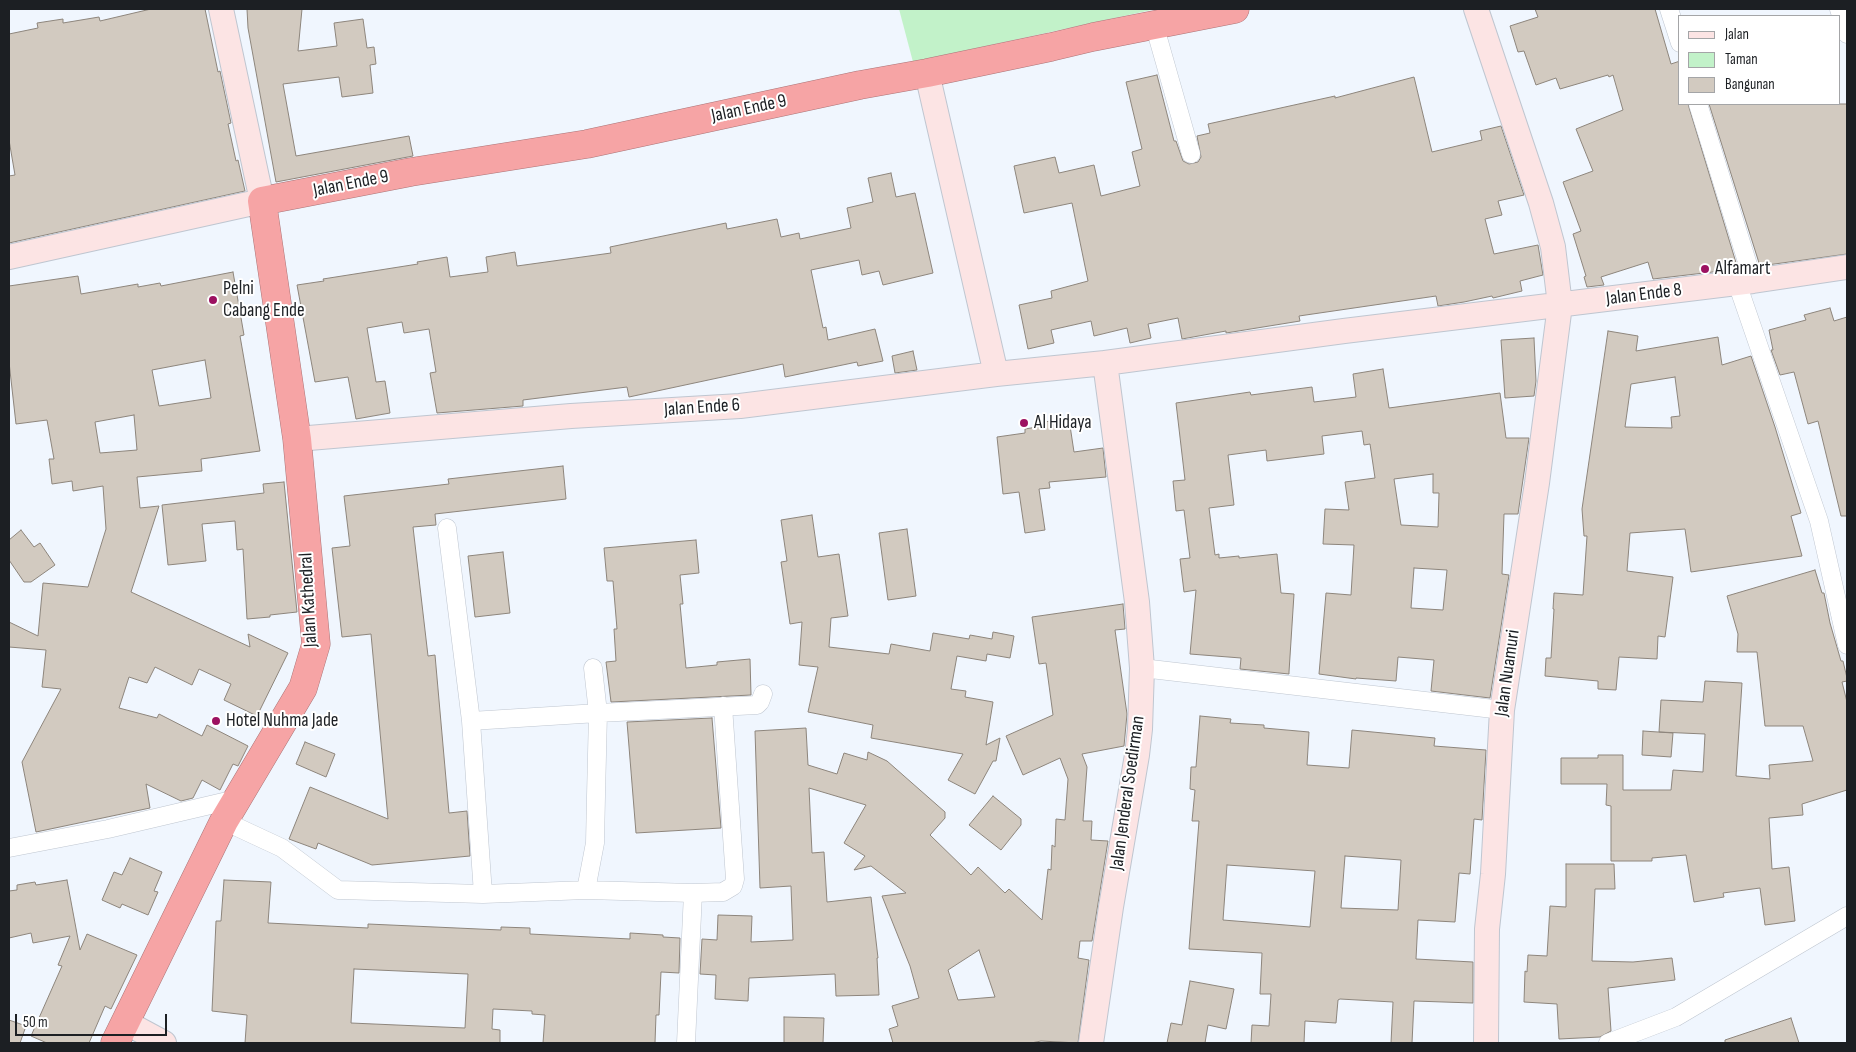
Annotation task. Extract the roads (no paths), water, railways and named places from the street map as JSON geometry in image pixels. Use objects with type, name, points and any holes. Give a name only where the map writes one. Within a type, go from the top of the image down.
[{"type":"highway","name":"Jalan Ende 9","points":[[262,201],[411,172],[587,144],[860,85],[927,73],[1154,24],[1234,9]]},
{"type":"highway","name":"Jalan Kathedral","points":[[120,1033],[230,810],[304,688],[316,644],[297,439],[262,201]]},
{"type":"street","points":[[9,257],[262,201],[220,9]]},
{"type":"street","name":"Jalan Nuamuri","points":[[1476,9],[1541,203],[1553,247],[1560,306],[1502,710],[1493,874],[1487,929],[1486,1043]]},
{"type":"street","points":[[1669,9],[1678,37]]},
{"type":"street","points":[[1841,15],[1847,34]]},
{"type":"street","points":[[1154,24],[1191,154]]},
{"type":"street","points":[[927,73],[996,374]]},
{"type":"street","points":[[1698,105],[1745,282],[1818,521],[1847,645]]},
{"type":"street","name":"Jalan Ende 8","points":[[1105,363],[1344,331],[1560,306],[1847,267]]},
{"type":"street","name":"Jalan Ende 6","points":[[297,439],[571,416],[740,406],[996,374],[1105,363]]},
{"type":"street","name":"Jalan Jenderal Soedirman","points":[[1091,1043],[1111,907],[1137,755],[1140,729],[1142,668],[1137,602],[1105,363]]},
{"type":"street","points":[[447,528],[471,721],[483,894]]},
{"type":"street","points":[[586,890],[595,843],[598,712],[593,668]]},
{"type":"street","points":[[1142,668],[1502,710]]},
{"type":"street","points":[[471,721],[598,712],[757,705],[763,694]]},
{"type":"street","points":[[9,848],[108,829],[230,810],[338,890],[483,894],[586,890],[693,894],[723,892],[733,886],[735,879],[723,706]]},
{"type":"street","points":[[686,1043],[693,894]]},
{"type":"street","points":[[1608,1043],[1676,1017],[1847,916]]},
{"type":"street","points":[[120,1033],[164,1043]]},
{"type":"place","name":"Alfamart","points":[[1705,269]]},
{"type":"place","name":"Pelni Cabang Ende","points":[[213,300]]},
{"type":"place","name":"Al Hidaya","points":[[1024,423]]},
{"type":"place","name":"Hotel Nuhma Jade","points":[[216,721]]}]
